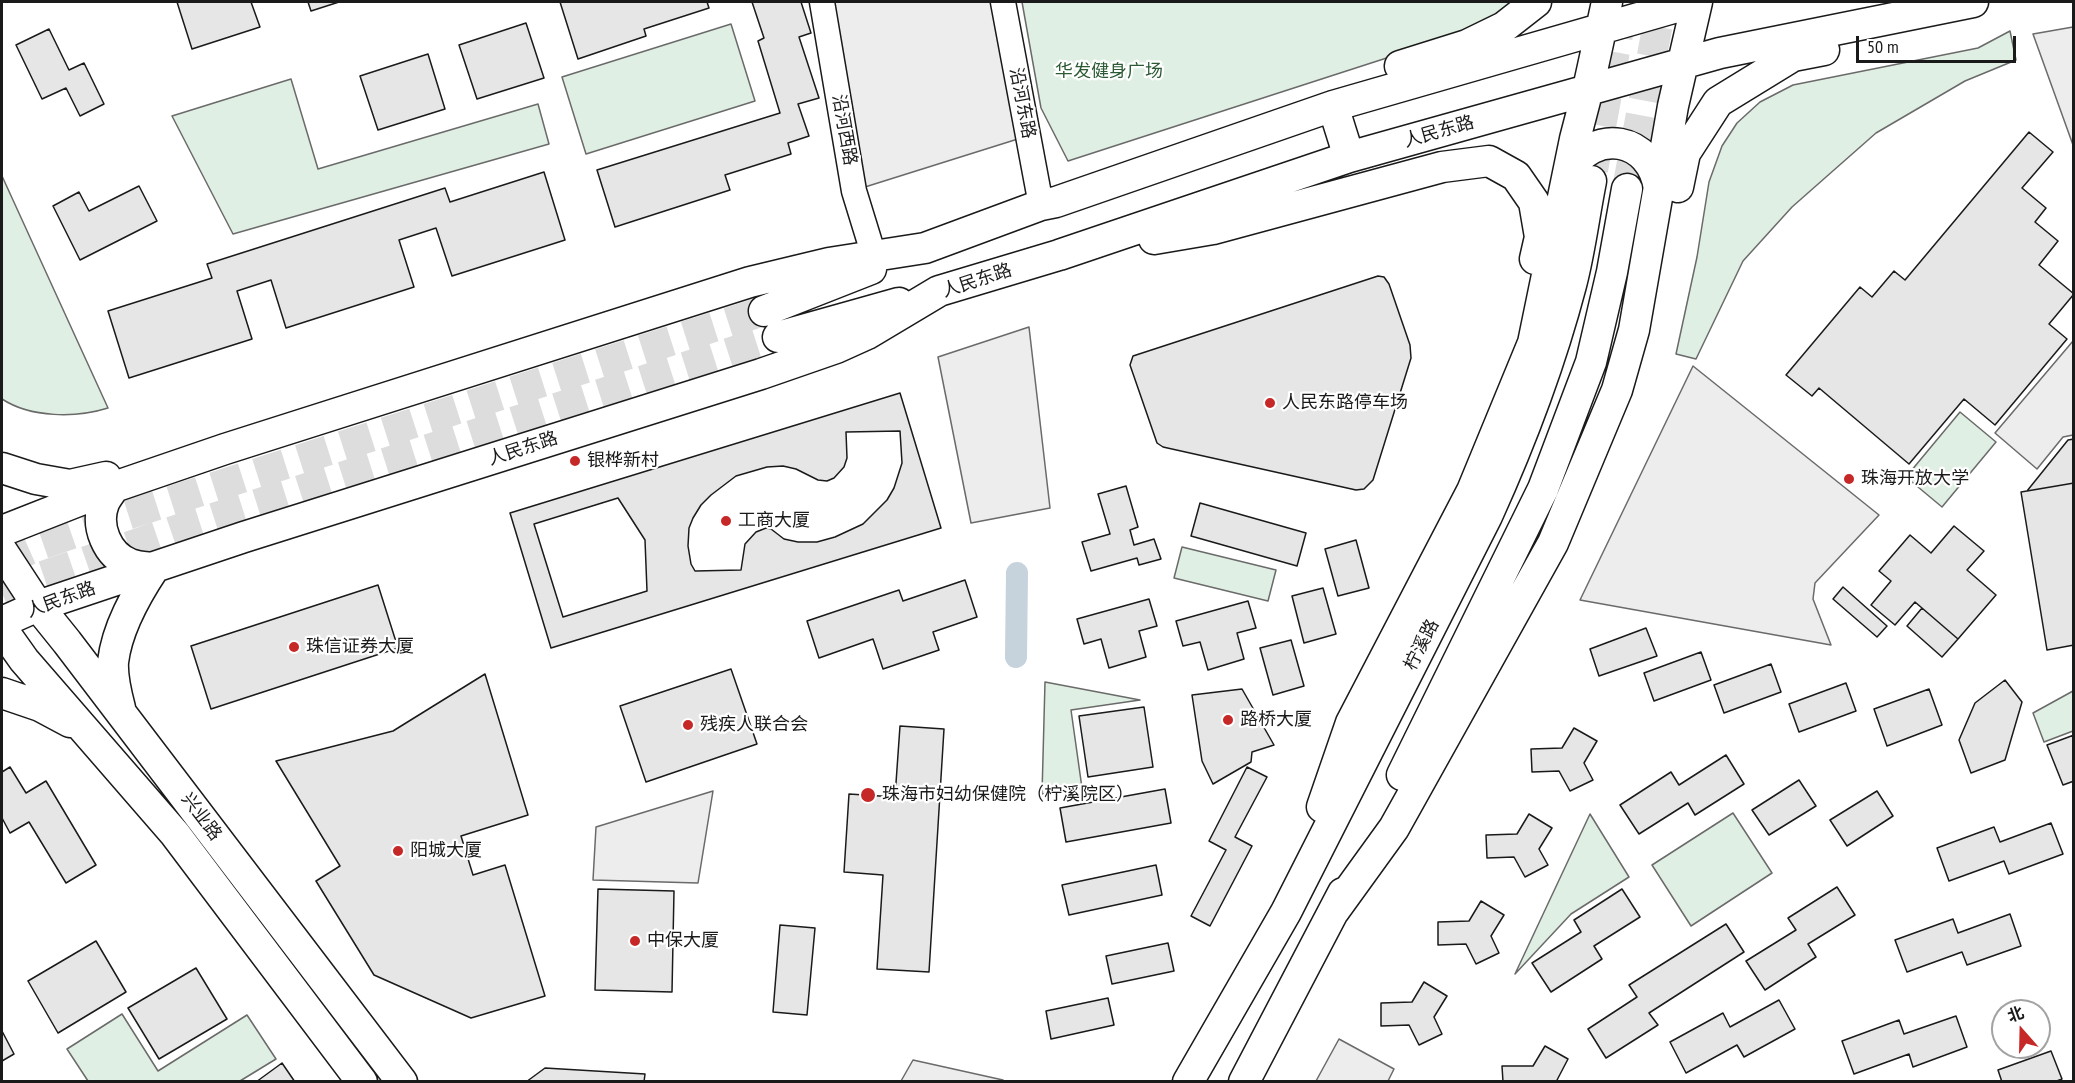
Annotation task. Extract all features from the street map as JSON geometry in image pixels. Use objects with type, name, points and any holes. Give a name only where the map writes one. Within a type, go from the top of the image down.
[{"type":"main road","points":[[1048,204],[1133,156],[1467,45],[1504,27],[1536,2]]},
{"type":"main road","points":[[764,311],[925,248],[1048,204],[1604,15],[1696,2],[1682,64],[1634,330],[1617,390],[1553,543],[1394,828],[1334,911]]},
{"type":"main road","points":[[1634,330],[1663,262],[1685,153],[1718,102],[1793,56],[1908,33],[1973,2]]},
{"type":"main road","name":"人民东路","points":[[2,622],[38,606],[154,568],[761,374],[836,348],[867,334],[939,291],[1059,255],[1349,157],[1720,52],[1973,2]]},
{"type":"main road","points":[[1286,912],[1351,723],[1472,491],[1533,343],[1579,177],[1588,89],[1604,15]]},
{"type":"main road","points":[[1333,106],[1349,157]]},
{"type":"main road","points":[[1579,177],[1576,158],[1600,144],[1621,144],[1634,148],[1647,158],[1656,175],[1659,189]]},
{"type":"main road","points":[[1059,255],[1213,229],[1442,167],[1489,161],[1516,176],[1534,202],[1540,237],[1523,312],[1472,491]]},
{"type":"main road","name":"柠溪路","points":[[1188,1082],[1286,912],[1487,516],[1516,453],[1549,361],[1572,282],[1579,177]]},
{"type":"main road","points":[[1244,1082],[1334,911],[1543,489],[1591,362],[1612,272],[1626,189]]},
{"type":"main road","points":[[2,531],[114,487],[240,445],[750,282],[792,270],[925,248]]},
{"type":"main road","points":[[778,337],[939,291]]},
{"type":"main road","points":[[2,468],[36,479],[70,485],[108,476],[188,451],[240,445]]},
{"type":"main road","points":[[114,487],[102,510],[102,532],[107,543],[118,558],[132,565],[154,568],[137,594],[120,632],[113,662],[121,713]]},
{"type":"main road","name":"兴业路","points":[[2,551],[38,606],[402,1082]]},
{"type":"main road","name":"兴业路","points":[[2,629],[24,660],[175,834],[362,1082]]},
{"type":"main road","points":[[2,693],[40,706],[83,728]]},
{"type":"street","name":"沿河西路","points":[[822,2],[854,191],[874,256]]},
{"type":"street","name":"沿河东路","points":[[1003,2],[1048,204]]},
{"type":"green space","name":"华发健身广场","points":[[1022,2],[1520,2],[1467,32],[1068,161],[1041,108]]},
{"type":"green space","points":[[731,24],[755,101],[586,154],[562,77]]},
{"type":"green space","points":[[2010,31],[2016,60],[1965,81],[1876,133],[1792,207],[1743,261],[1696,359],[1676,354],[1697,257],[1709,182],[1722,146],[1737,123],[1760,102],[1793,85],[1978,48]]},
{"type":"green space","points":[[291,79],[318,169],[538,104],[549,144],[233,234],[172,116]]},
{"type":"green space","points":[[2,176],[108,408],[68,415],[40,413],[26,410],[2,399]]},
{"type":"green space","points":[[1960,412],[1996,442],[1942,507],[1906,477]]},
{"type":"green space","points":[[1182,547],[1276,570],[1268,601],[1174,578]]},
{"type":"green space","points":[[1045,682],[1140,700],[1071,710],[1082,788],[1042,794]]},
{"type":"green space","points":[[2073,691],[2073,731],[2044,742],[2033,713]]},
{"type":"green space","points":[[1733,813],[1772,873],[1691,926],[1652,865]]},
{"type":"green space","points":[[1590,814],[1629,877],[1571,914],[1515,974]]},
{"type":"green space","points":[[122,1014],[158,1071],[247,1015],[276,1059],[240,1081],[88,1081],[67,1049]]},
{"type":"shaded area","points":[[833,2],[996,2],[1021,138],[865,187]]},
{"type":"shaded area","points":[[2074,27],[2073,145],[2033,34]]},
{"type":"shaded area","points":[[1029,327],[1050,508],[971,523],[938,357]]},
{"type":"shaded area","points":[[2073,341],[2073,435],[2063,437],[2037,469],[1995,433]]},
{"type":"shaded area","points":[[1693,366],[1879,515],[1815,583],[1813,599],[1831,645],[1580,600]]},
{"type":"shaded area","points":[[713,791],[698,883],[593,880],[596,827]]},
{"type":"shaded area","points":[[1339,1039],[1394,1069],[1388,1081],[1316,1081]]},
{"type":"shaded area","points":[[913,1060],[1003,1080],[1002,1082],[901,1081]]},
{"type":"building","points":[[177,2],[251,2],[260,27],[192,49]]},
{"type":"building","points":[[308,2],[339,2],[311,11]]},
{"type":"building","points":[[560,2],[707,2],[709,8],[644,29],[646,36],[578,59]]},
{"type":"building","points":[[752,2],[801,2],[811,33],[799,37],[819,98],[798,104],[809,136],[788,143],[791,154],[725,175],[730,190],[615,227],[597,170],[780,113],[758,41],[764,38]]},
{"type":"building","points":[[526,23],[544,78],[477,99],[459,45]]},
{"type":"building","points":[[49,29],[69,70],[84,63],[104,104],[80,116],[66,88],[42,99],[16,45]]},
{"type":"building","points":[[428,54],[445,109],[378,130],[360,76]]},
{"type":"building","points":[[2029,132],[2053,152],[2022,188],[2046,208],[2035,222],[2058,241],[2039,265],[2074,294],[2049,324],[2067,339],[1995,425],[1964,399],[1909,464],[1819,388],[1812,396],[1786,375],[1860,287],[1872,297],[1894,271],[1905,280]]},
{"type":"building","points":[[544,172],[565,240],[452,276],[436,228],[399,240],[414,287],[286,328],[271,280],[237,291],[252,339],[129,378],[108,311],[212,278],[207,264],[445,188],[450,202]]},
{"type":"building","points":[[139,186],[157,221],[80,260],[53,206],[79,192],[89,211]]},
{"type":"building","name":"人民东路停车场","points":[[1378,276],[1384,277],[1389,284],[1410,345],[1411,358],[1373,480],[1364,489],[1356,490],[1163,447],[1157,443],[1130,365],[1133,356]]},
{"type":"building","name":"工商大厦","points":[[900,393],[941,528],[551,648],[510,513]]},
{"type":"building","points":[[900,431],[902,463],[894,488],[887,500],[863,524],[835,537],[817,542],[784,539],[766,528],[756,532],[745,544],[741,570],[695,571],[691,564],[688,546],[689,528],[693,518],[711,495],[736,476],[767,467],[783,466],[796,469],[818,480],[827,481],[834,478],[844,467],[847,458],[846,432]]},
{"type":"building","points":[[2074,439],[2074,483],[2027,491],[2068,440]]},
{"type":"building","points":[[2074,483],[2074,645],[2047,650],[2021,492]]},
{"type":"building","points":[[1126,486],[1138,527],[1130,530],[1134,545],[1154,539],[1161,559],[1139,565],[1137,558],[1091,571],[1082,542],[1110,534],[1098,494]]},
{"type":"building","points":[[618,498],[645,540],[647,591],[563,617],[534,524]]},
{"type":"building","points":[[1200,503],[1306,533],[1297,566],[1191,536]]},
{"type":"building","points":[[1954,526],[1984,551],[1967,570],[1996,595],[1958,639],[1915,602],[1895,625],[1871,605],[1891,581],[1879,571],[1910,535],[1931,553]]},
{"type":"building","points":[[1356,540],[1369,588],[1338,596],[1325,549]]},
{"type":"building","points":[[965,580],[977,617],[933,632],[939,650],[883,669],[873,639],[819,658],[807,621],[899,590],[903,601]]},
{"type":"building","name":"珠信证券大厦","points":[[378,585],[398,648],[211,709],[191,646]]},
{"type":"building","points":[[1843,587],[1887,626],[1877,637],[1833,599]]},
{"type":"building","points":[[1323,588],[1336,634],[1304,643],[1292,596]]},
{"type":"building","points":[[1149,599],[1157,626],[1139,631],[1146,657],[1109,668],[1101,639],[1084,644],[1077,619]]},
{"type":"building","points":[[1248,601],[1256,628],[1237,633],[1244,659],[1208,670],[1200,642],[1183,646],[1176,621]]},
{"type":"building","points":[[1922,608],[1958,639],[1942,657],[1907,626]]},
{"type":"building","points":[[1646,628],[1657,656],[1599,676],[1590,649]]},
{"type":"building","points":[[1291,640],[1304,686],[1273,695],[1260,648]]},
{"type":"building","points":[[1701,652],[1711,680],[1654,701],[1644,673]]},
{"type":"building","points":[[1771,664],[1781,692],[1724,713],[1714,685]]},
{"type":"building","name":"残疾人联合会","points":[[731,669],[757,744],[646,782],[620,706]]},
{"type":"building","name":"阳城大厦","points":[[485,674],[528,815],[461,836],[473,875],[505,865],[545,996],[471,1018],[374,975],[316,881],[340,866],[276,761],[393,731]]},
{"type":"building","points":[[2005,680],[2022,702],[2005,760],[1971,773],[1959,740],[1975,703]]},
{"type":"building","points":[[1846,683],[1856,711],[1799,732],[1789,704]]},
{"type":"building","name":"路桥大厦","points":[[1242,689],[1274,745],[1252,752],[1251,762],[1213,784],[1202,761],[1192,695]]},
{"type":"building","points":[[1929,689],[1942,725],[1887,746],[1874,709]]},
{"type":"building","points":[[1144,707],[1153,767],[1088,777],[1079,716]]},
{"type":"building","points":[[900,726],[944,729],[929,972],[877,969],[883,875],[844,872],[849,794],[895,797]]},
{"type":"building","points":[[1574,728],[1597,741],[1584,763],[1593,780],[1570,791],[1559,771],[1532,772],[1531,749],[1562,748]]},
{"type":"building","points":[[2074,735],[2074,781],[2063,785],[2047,745]]},
{"type":"building","points":[[1726,755],[1744,784],[1695,815],[1688,803],[1639,834],[1620,805],[1671,772],[1679,785]]},
{"type":"building","points":[[10,767],[26,793],[46,781],[96,865],[66,883],[29,822],[10,833],[2,818],[2,772]]},
{"type":"building","points":[[1247,767],[1267,777],[1235,837],[1252,846],[1210,926],[1191,916],[1226,850],[1209,841]]},
{"type":"building","points":[[1799,780],[1816,806],[1769,835],[1752,810]]},
{"type":"building","points":[[1165,789],[1171,823],[1066,842],[1060,808]]},
{"type":"building","points":[[1877,791],[1893,816],[1847,846],[1830,820]]},
{"type":"building","points":[[1529,814],[1552,828],[1539,849],[1548,865],[1525,877],[1514,857],[1487,858],[1486,835],[1517,834]]},
{"type":"building","points":[[2051,823],[2063,854],[2009,874],[2004,861],[1949,881],[1937,848],[1994,827],[2000,842]]},
{"type":"building","points":[[1156,865],[1162,895],[1069,915],[1062,885]]},
{"type":"building","points":[[1837,887],[1855,915],[1808,944],[1816,957],[1765,990],[1746,961],[1796,930],[1788,918]]},
{"type":"building","name":"中保大厦","points":[[598,889],[674,891],[672,992],[595,990]]},
{"type":"building","points":[[1622,889],[1640,917],[1594,946],[1602,959],[1551,992],[1532,963],[1581,932],[1574,920]]},
{"type":"building","points":[[1481,901],[1504,915],[1491,936],[1499,953],[1476,964],[1466,944],[1438,945],[1438,922],[1469,921]]},
{"type":"building","points":[[2010,914],[2021,946],[1967,965],[1962,952],[1907,972],[1895,940],[1953,919],[1958,933]]},
{"type":"building","points":[[1726,924],[1744,952],[1649,1013],[1658,1025],[1606,1058],[1588,1029],[1637,997],[1629,985]]},
{"type":"building","points":[[780,925],[815,928],[807,1015],[773,1012]]},
{"type":"building","points":[[96,941],[126,992],[58,1033],[28,981]]},
{"type":"building","points":[[1168,943],[1174,971],[1112,984],[1106,956]]},
{"type":"building","points":[[196,968],[227,1019],[159,1059],[128,1008]]},
{"type":"building","points":[[1424,982],[1447,996],[1434,1017],[1442,1034],[1419,1045],[1409,1025],[1381,1026],[1381,1003],[1412,1002]]},
{"type":"building","points":[[1108,998],[1114,1025],[1051,1039],[1046,1011]]},
{"type":"building","points":[[1779,1000],[1795,1029],[1744,1057],[1737,1045],[1686,1073],[1670,1042],[1723,1013],[1730,1027]]},
{"type":"building","points":[[1956,1016],[1967,1047],[1913,1067],[1909,1054],[1854,1074],[1842,1041],[1899,1020],[1904,1034]]},
{"type":"building","points":[[2,1031],[14,1054],[2,1061]]},
{"type":"building","points":[[1545,1046],[1568,1059],[1556,1082],[1503,1082],[1502,1066],[1533,1066]]},
{"type":"building","points":[[2051,1051],[2062,1079],[2054,1082],[2002,1082],[1998,1070],[2029,1059],[2051,1059]]},
{"type":"building","points":[[282,1063],[295,1082],[256,1082]]},
{"type":"building","points":[[545,1068],[645,1074],[644,1082],[526,1082]]},
{"type":"waterway","points":[[1016,657],[1017,573]]},
{"type":"tunnel","points":[[1593,170],[1624,2]]},
{"type":"tunnel","points":[[1627,189],[1662,2]]},
{"type":"tunnel","points":[[2,562],[40,545],[120,517],[764,311]]},
{"type":"tunnel","points":[[2,593],[37,578],[185,527],[778,337]]},
{"type":"place","name":"人民东路停车场","points":[[1270,403]]},
{"type":"place","name":"银桦新村","points":[[575,461]]},
{"type":"place","name":"珠海开放大学","points":[[1849,479]]},
{"type":"place","name":"工商大厦","points":[[726,521]]},
{"type":"place","name":"珠信证券大厦","points":[[294,647]]},
{"type":"place","name":"路桥大厦","points":[[1228,720]]},
{"type":"place","name":"残疾人联合会","points":[[688,725]]},
{"type":"place","name":"珠海市妇幼保健院（柠溪院区）","points":[[868,795]]},
{"type":"place","name":"阳城大厦","points":[[398,851]]},
{"type":"place","name":"中保大厦","points":[[635,941]]}]
